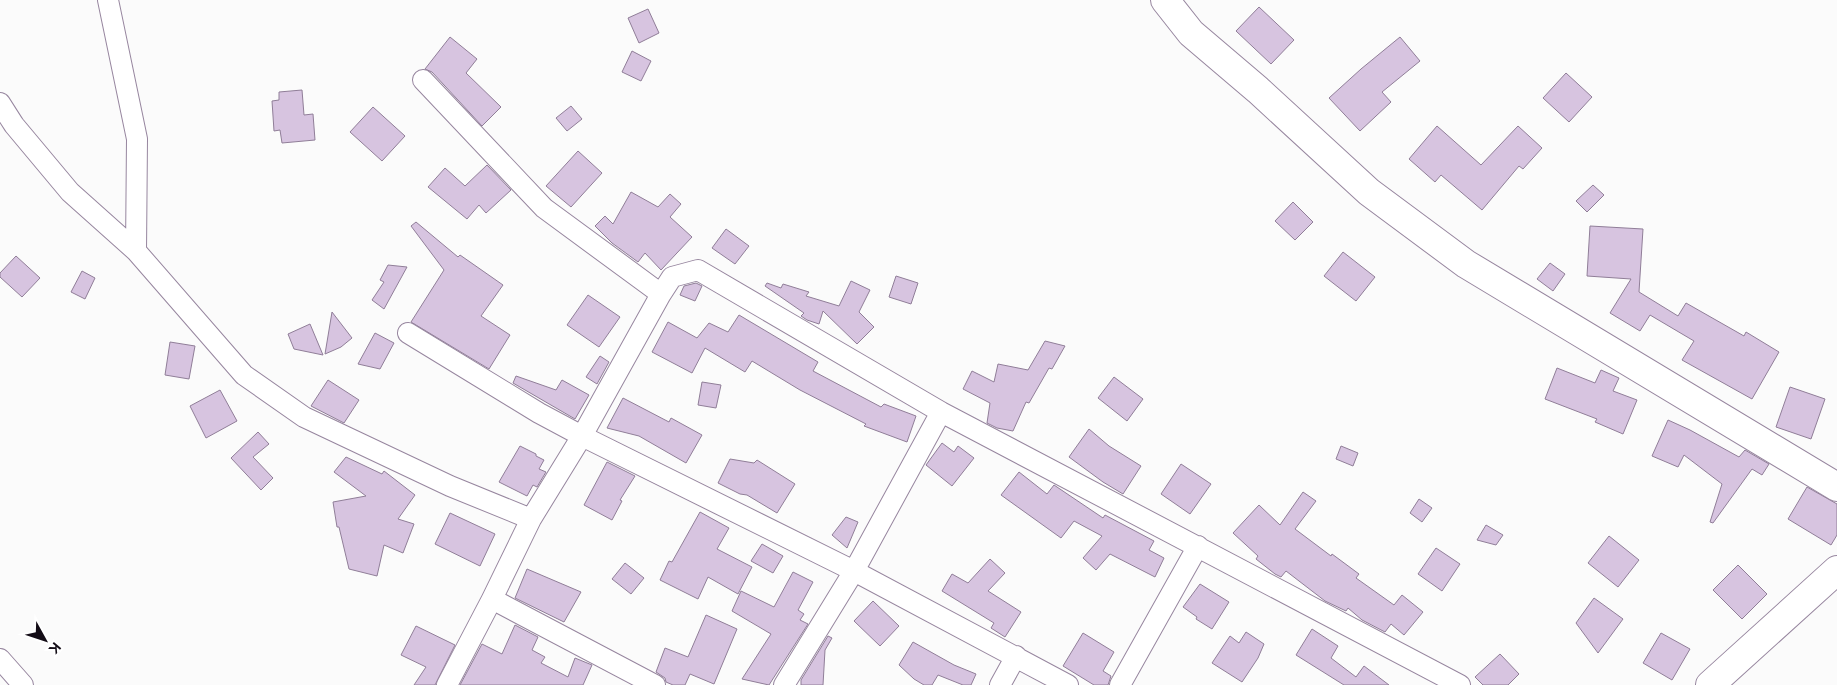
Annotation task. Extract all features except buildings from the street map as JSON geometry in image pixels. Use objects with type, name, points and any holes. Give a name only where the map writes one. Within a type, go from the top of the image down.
[{"type":"main road","points":[[1166,0],[1191,33],[1258,90],[1368,192],[1466,264],[1837,487]]},
{"type":"main road","points":[[1710,685],[1837,570]]},
{"type":"street","points":[[108,0],[137,139],[136,251]]},
{"type":"street","points":[[423,80],[544,208],[661,294]]},
{"type":"street","points":[[0,103],[14,125],[70,192],[136,251],[244,375],[304,417],[450,486],[531,519]]},
{"type":"street","points":[[447,685],[531,519],[582,436],[661,294],[672,277],[698,270],[941,412],[1457,684]]},
{"type":"street","points":[[408,333],[539,413],[582,436],[854,570],[1068,685]]},
{"type":"street","points":[[784,685],[854,570],[941,412]]},
{"type":"street","points":[[1120,685],[1198,546]]},
{"type":"street","points":[[492,599],[655,685]]},
{"type":"street","points":[[1000,685],[1016,656]]},
{"type":"street","points":[[0,659],[23,685]]}]
